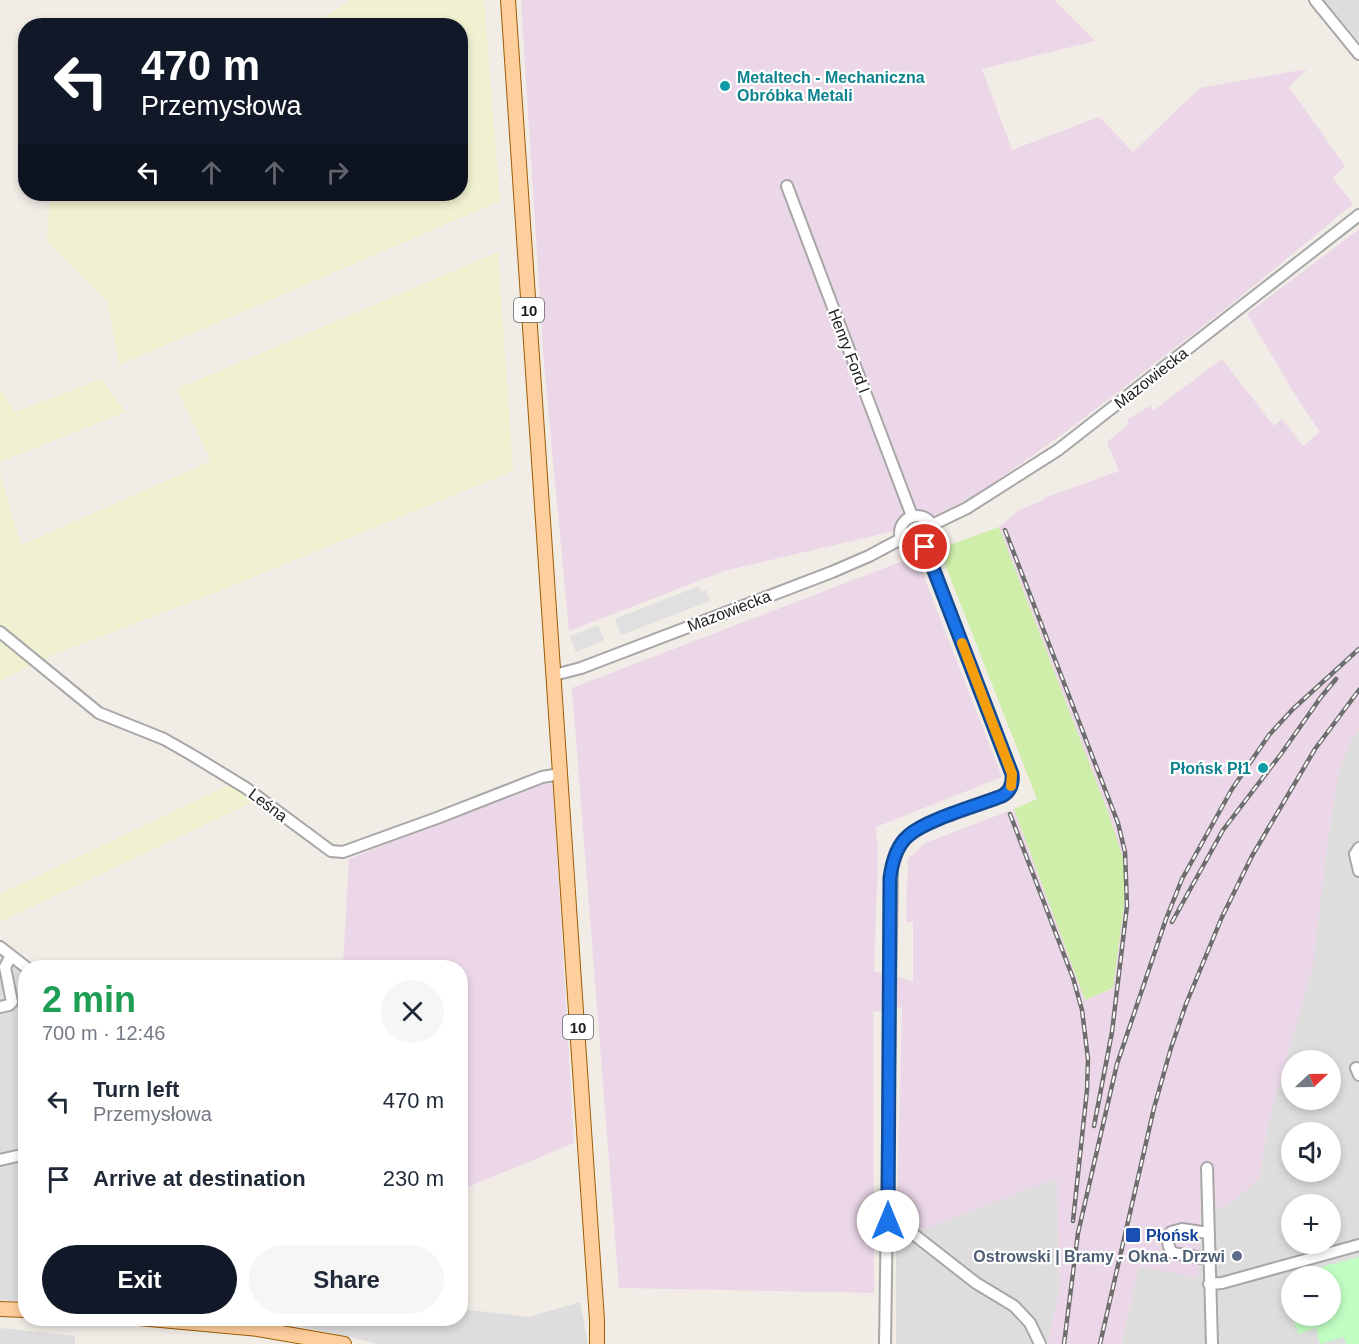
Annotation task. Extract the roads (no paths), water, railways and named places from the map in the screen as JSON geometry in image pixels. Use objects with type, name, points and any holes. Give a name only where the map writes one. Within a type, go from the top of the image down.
[{"type":"main road","name":"10","points":[[508,0],[598,1344]]},
{"type":"main road","points":[[0,1309],[18,1310]]},
{"type":"main road","points":[[229,1326],[344,1344]]},
{"type":"street","points":[[1315,0],[1359,54]]},
{"type":"street","name":"Henry Ford I","points":[[787,186],[912,516]]},
{"type":"street","name":"Mazowiecka","points":[[932,525],[967,508],[1056,452],[1359,215]]},
{"type":"street","points":[[912,516],[922,516],[932,525],[933,538],[925,547],[909,548],[902,539],[900,528],[912,516]]},
{"type":"street","name":"Mazowiecka","points":[[554,675],[598,662],[822,576],[902,539]]},
{"type":"street","points":[[885,1344],[890,878],[892,866],[897,850],[907,836],[922,826],[1002,796],[1007,793],[1013,782],[1012,774],[925,547]]},
{"type":"street","name":"Leśna","points":[[0,632],[99,713],[164,739],[192,755],[246,788],[331,851],[343,852],[542,777],[560,774]]},
{"type":"street","points":[[1359,848],[1355,854],[1359,871]]},
{"type":"street","points":[[0,946],[18,961]]},
{"type":"street","points":[[0,1008],[12,1002],[5,967],[11,956]]},
{"type":"street","points":[[0,1160],[18,1156]]},
{"type":"street","points":[[1207,1168],[1212,1344]]},
{"type":"street","points":[[888,1221],[912,1233],[976,1283],[1014,1306],[1030,1323],[1040,1344]]},
{"type":"street","points":[[1208,1233],[1177,1229],[1171,1232],[1168,1240],[1173,1253],[1208,1259]]},
{"type":"street","points":[[1209,1284],[1222,1283],[1359,1245]]},
{"type":"railway","points":[[1005,530],[1118,823],[1125,852],[1127,906],[1112,1032],[1094,1126]]},
{"type":"railway","points":[[1064,1344],[1078,1233],[1117,1064],[1166,919],[1182,879],[1232,789],[1269,735],[1293,709],[1359,649]]},
{"type":"railway","points":[[1172,922],[1223,830],[1336,679]]},
{"type":"railway","points":[[1100,1344],[1154,1108],[1186,1004],[1222,917],[1252,856],[1315,749],[1359,690]]},
{"type":"railway","points":[[1010,814],[1073,978],[1082,1010],[1088,1059],[1087,1090],[1073,1221]]},
{"type":"place","name":"Metaltech - Mechaniczna Obróbka Metali","points":[[725,86]]},
{"type":"place","name":"Płońsk Pł1","points":[[1263,768]]},
{"type":"place","name":"Płońsk","points":[[1133,1235]]},
{"type":"place","name":"Ostrowski | Bramy - Okna - Drzwi","points":[[1237,1256]]}]
